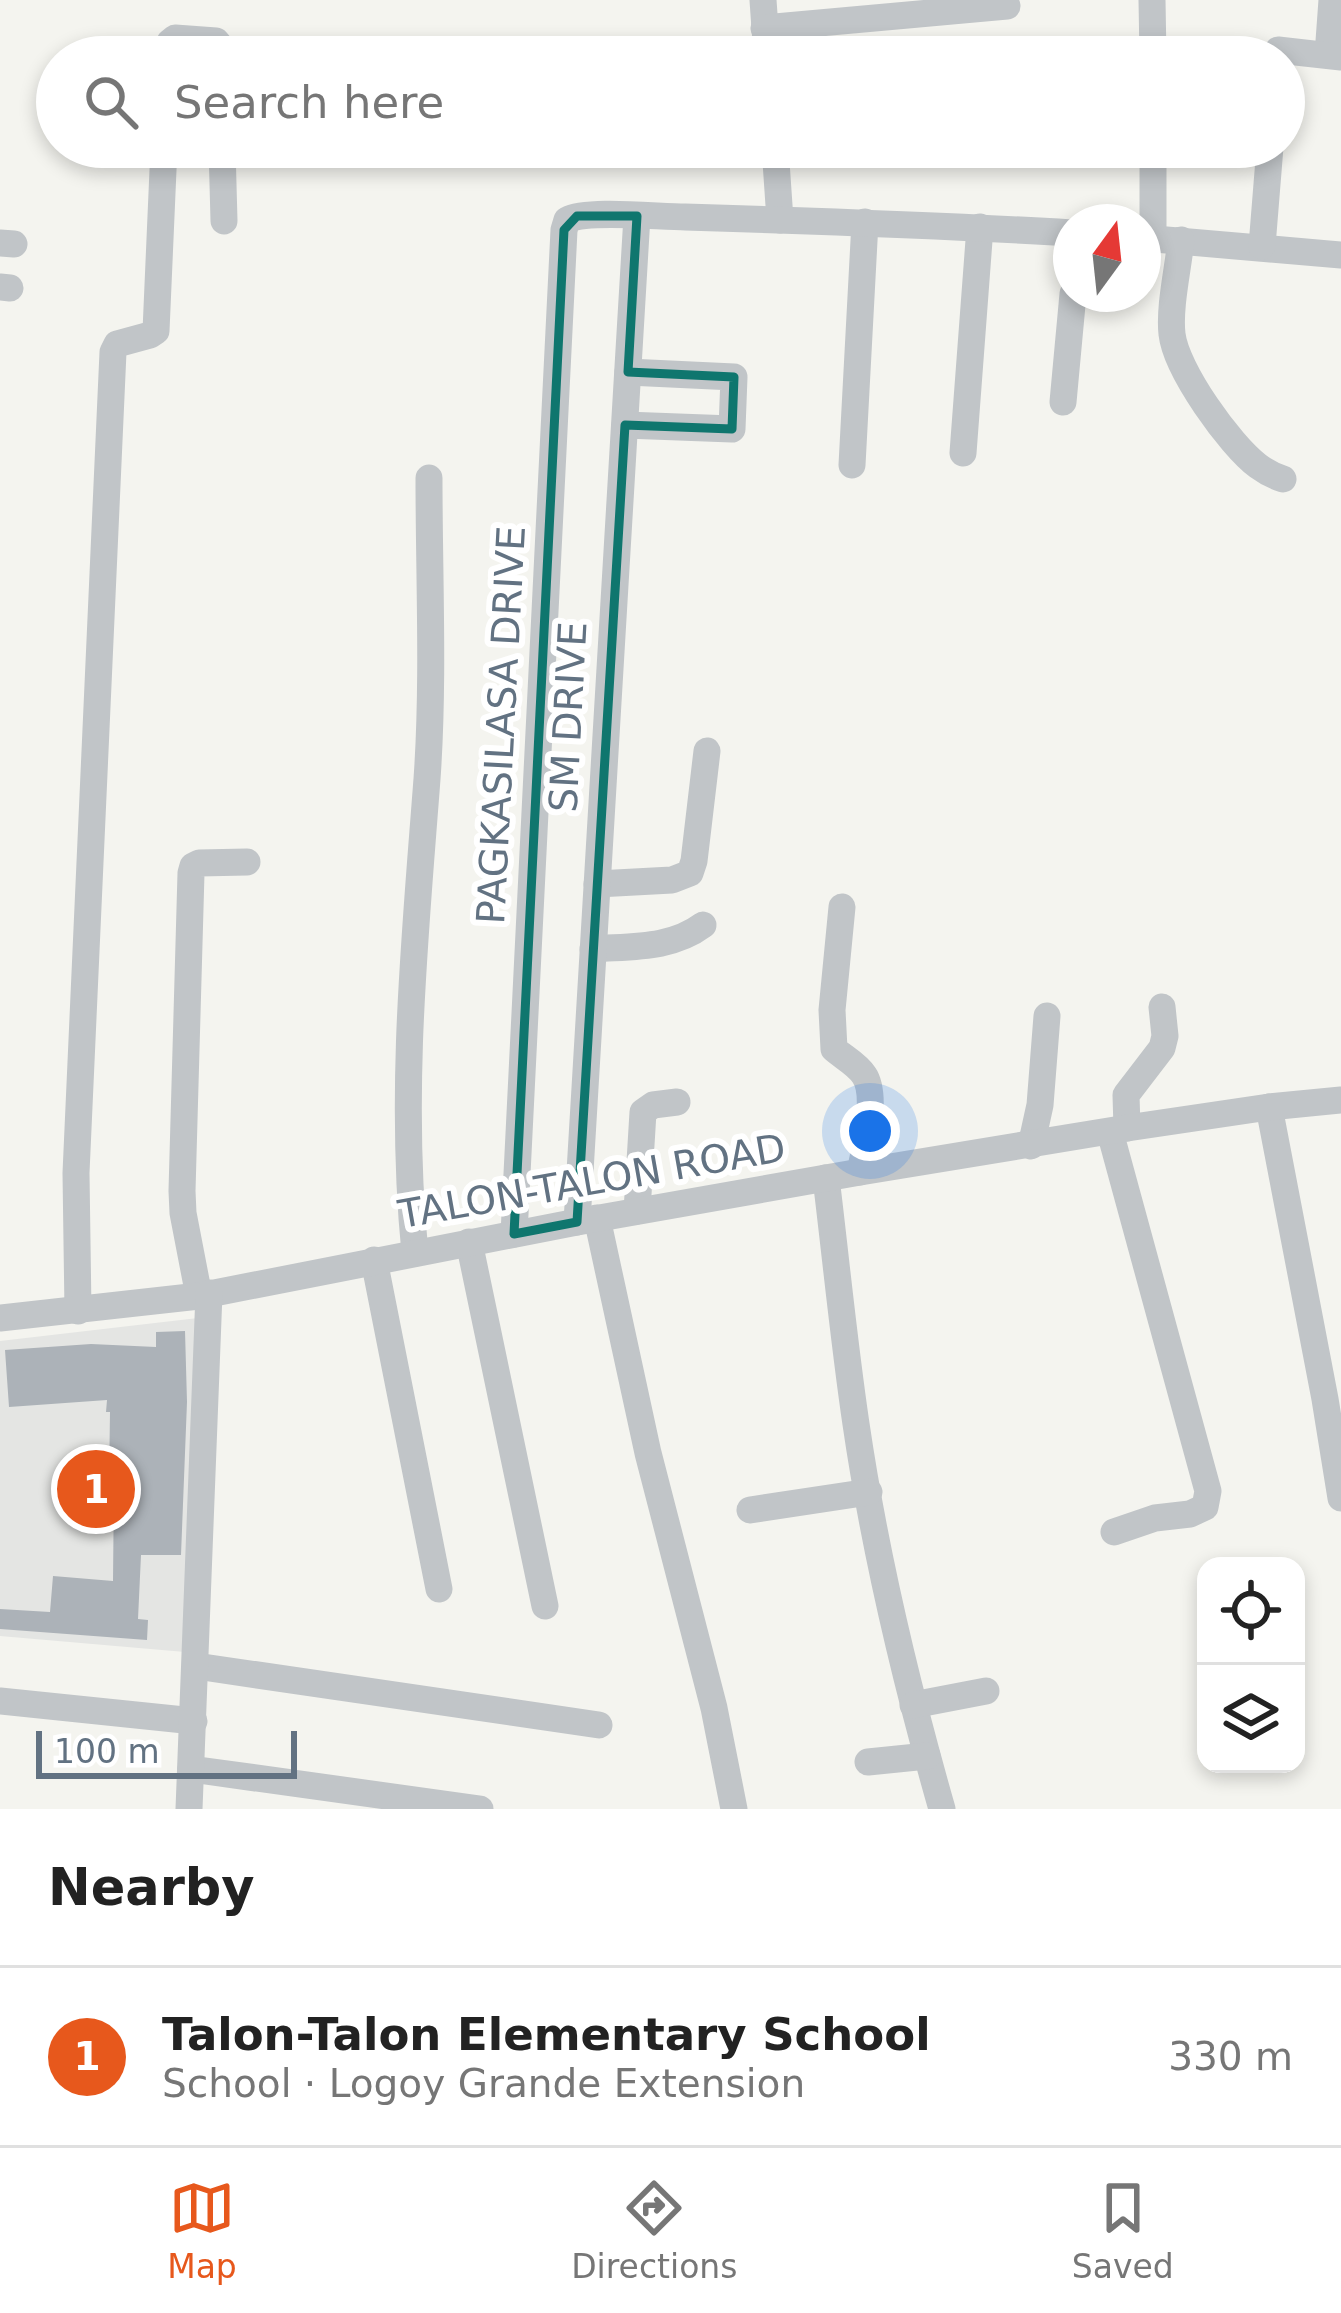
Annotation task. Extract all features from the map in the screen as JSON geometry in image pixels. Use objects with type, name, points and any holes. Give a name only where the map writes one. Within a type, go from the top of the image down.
[{"type":"street","points":[[1152,0],[1153,36]]},
{"type":"street","points":[[1332,0],[1334,56]]},
{"type":"street","points":[[763,14],[1007,6]]},
{"type":"street","points":[[78,1311],[76,1173],[113,352],[117,344],[156,331],[163,168]]},
{"type":"street","points":[[223,168],[224,221]]},
{"type":"street","points":[[776,168],[780,220]]},
{"type":"street","points":[[1154,168],[1157,204]]},
{"type":"street","points":[[1262,246],[1268,168]]},
{"type":"street","name":"PAGKASILASA DRIVE","points":[[514,1234],[564,230],[567,220],[577,216],[637,216]]},
{"type":"street","points":[[637,216],[1053,232]]},
{"type":"street","name":"SM DRIVE","points":[[637,216],[593,949],[587,1220],[713,1708],[734,1809]]},
{"type":"street","points":[[852,465],[865,222]]},
{"type":"street","points":[[963,453],[980,227]]},
{"type":"street","points":[[1161,239],[1341,255]]},
{"type":"street","points":[[1161,253],[1181,364],[1238,446],[1260,469],[1283,478]]},
{"type":"street","points":[[1064,402],[1072,312]]},
{"type":"street","points":[[625,425],[732,429],[734,377],[628,372]]},
{"type":"street","points":[[415,1253],[406,1154],[407,1082],[412,948],[427,776],[429,478]]},
{"type":"street","points":[[597,884],[672,880],[690,873],[707,751]]},
{"type":"street","points":[[189,1809],[204,1295],[183,1213],[191,873],[200,863],[247,862]]},
{"type":"street","points":[[842,907],[832,1010],[834,1049],[863,1072],[869,1086],[860,1172]]},
{"type":"street","points":[[593,949],[678,940],[703,925]]},
{"type":"street","points":[[1114,1532],[1156,1518],[1190,1514],[1205,1507],[1208,1491],[1118,1130],[1126,1095],[1162,1048],[1162,1007]]},
{"type":"street","points":[[1030,1146],[1040,1106],[1047,1016]]},
{"type":"street","name":"TALON-TALON ROAD","points":[[0,1318],[204,1295],[860,1172],[1269,1107],[1341,1100]]},
{"type":"street","points":[[637,1211],[644,1112],[653,1105],[677,1102]]},
{"type":"street","points":[[1269,1107],[1341,1498]]},
{"type":"street","points":[[826,1178],[856,1427],[883,1569],[942,1809]]},
{"type":"street","points":[[469,1243],[545,1606]]},
{"type":"street","points":[[374,1261],[439,1589]]},
{"type":"street","points":[[750,1510],[869,1492]]},
{"type":"street","points":[[196,1666],[599,1725]]},
{"type":"street","points":[[914,1705],[986,1691]]},
{"type":"street","points":[[0,1701],[194,1721]]},
{"type":"street","points":[[868,1762],[927,1756]]},
{"type":"street","points":[[191,1769],[480,1809]]},
{"type":"highlighted area","points":[[577,216],[637,216],[628,372],[734,377],[732,429],[625,425],[577,1222],[514,1234],[564,230]]},
{"type":"shaded area","points":[[198,1318],[185,1652],[0,1636],[0,1341]]},
{"type":"building","points":[[185,1331],[181,1555],[141,1555],[138,1619],[148,1620],[147,1640],[0,1629],[0,1609],[50,1612],[53,1576],[113,1581],[114,1482],[109,1482],[107,1400],[9,1407],[5,1350],[91,1344],[156,1347],[156,1332]]},
{"type":"place","name":"Talon-Talon Elementary School","points":[[96,1489]]}]
